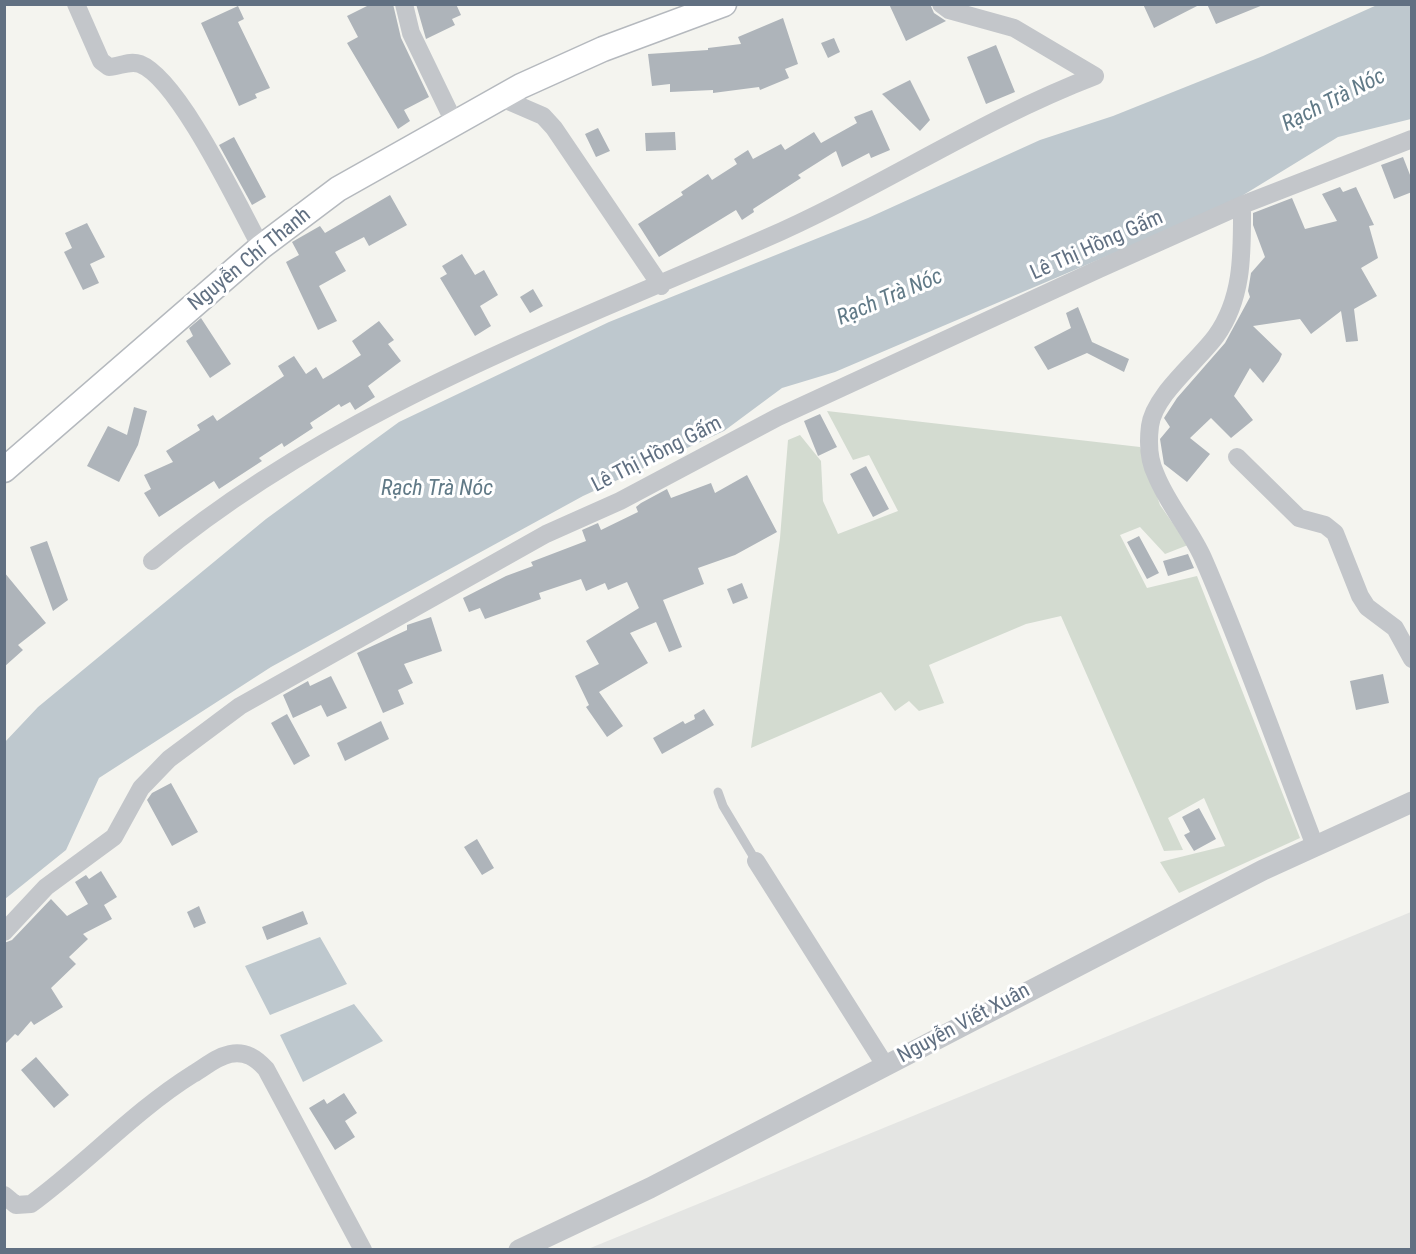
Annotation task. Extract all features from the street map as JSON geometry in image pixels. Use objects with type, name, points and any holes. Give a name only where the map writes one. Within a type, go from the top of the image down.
[{"type":"main road","name":"Nguyễn Chí Thanh","points":[[4,470],[261,247],[338,189],[521,86],[603,49],[724,4]]},
{"type":"street","points":[[76,4],[101,61],[109,67],[135,62],[143,65],[168,87],[188,115],[261,247]]},
{"type":"street","points":[[404,4],[411,33],[454,122]]},
{"type":"street","points":[[152,561],[216,509],[294,459],[519,344],[661,286],[826,210],[1041,97],[1095,76],[1033,37],[1014,28],[949,10],[941,4]]},
{"type":"street","points":[[499,97],[543,116],[554,128],[661,286]]},
{"type":"street","name":"Lê Thị Hồng Gấm","points":[[4,932],[46,887],[114,837],[141,788],[169,759],[240,706],[546,534],[620,501],[778,417],[1242,205],[1412,140]]},
{"type":"street","points":[[1242,205],[1242,265],[1228,314],[1217,335],[1154,410],[1150,426],[1150,456],[1155,474],[1202,557],[1315,846]]},
{"type":"street","points":[[1237,457],[1299,518],[1325,525],[1335,532],[1360,596],[1367,607],[1395,628],[1412,659]]},
{"type":"street","name":"Nguyễn Viết Xuân","points":[[519,1250],[650,1188],[1263,870],[1412,802]]},
{"type":"street","points":[[756,861],[885,1065]]},
{"type":"street","points":[[4,1195],[16,1205],[31,1204],[169,1089],[217,1059],[231,1054],[246,1054],[257,1059],[266,1069],[363,1250]]},
{"type":"lane","points":[[718,792],[723,807],[756,861]]},
{"type":"shaded area","points":[[827,411],[1140,447],[1160,505],[1188,545],[1165,554],[1140,527],[1120,535],[1147,588],[1197,576],[1300,838],[1179,893],[1160,862],[1225,846],[1204,798],[1168,818],[1183,850],[1164,851],[1061,616],[1026,624],[929,665],[944,703],[919,711],[909,701],[895,711],[881,692],[751,748],[780,538],[788,440],[800,435],[821,461],[823,501],[838,534],[898,511],[869,455],[853,460]]},
{"type":"shaded area","points":[[1411,912],[1411,1249],[588,1249]]},
{"type":"water","name":"Rạch Trà Nóc","points":[[1377,5],[1411,5],[1411,119],[1338,137],[1227,205],[835,372],[782,388],[724,431],[583,496],[271,667],[99,778],[66,850],[5,899],[4,743],[38,707],[266,519],[399,422],[609,322],[868,218],[1040,140],[1113,116],[1263,56]]},
{"type":"water","points":[[320,937],[347,984],[270,1015],[245,966]]},
{"type":"water","points":[[354,1004],[383,1041],[303,1082],[280,1035]]},
{"type":"building","points":[[371,4],[393,4],[401,38],[429,97],[404,110],[410,121],[398,129],[347,43],[358,37],[347,16]]},
{"type":"building","points":[[416,4],[456,4],[461,15],[452,19],[455,25],[426,39]]},
{"type":"building","points":[[889,4],[930,4],[934,13],[946,21],[906,41]]},
{"type":"building","points":[[1143,4],[1201,4],[1154,28]]},
{"type":"building","points":[[1207,4],[1263,4],[1263,5],[1216,24]]},
{"type":"building","points":[[238,6],[244,19],[238,22],[270,88],[255,94],[257,98],[239,106],[201,23]]},
{"type":"building","points":[[783,18],[798,64],[785,69],[789,78],[760,90],[759,87],[713,93],[713,90],[670,92],[670,84],[652,86],[648,54],[708,50],[708,48],[741,44],[738,37]]},
{"type":"building","points":[[834,38],[840,52],[828,58],[821,43]]},
{"type":"building","points":[[996,45],[1015,92],[986,104],[967,57]]},
{"type":"building","points":[[910,80],[930,120],[920,131],[882,94]]},
{"type":"building","points":[[872,110],[890,150],[871,158],[869,153],[842,167],[836,151],[798,175],[801,178],[753,209],[754,212],[742,220],[736,210],[659,257],[638,224],[683,195],[681,192],[708,174],[712,180],[737,164],[734,159],[748,150],[753,159],[781,144],[785,150],[814,132],[821,143],[857,123],[854,117]]},
{"type":"building","points":[[598,128],[610,151],[596,157],[585,134]]},
{"type":"building","points":[[675,132],[676,150],[646,151],[645,133]]},
{"type":"building","points":[[234,137],[266,197],[252,205],[219,145]]},
{"type":"building","points":[[1403,157],[1412,180],[1412,192],[1394,199],[1381,165]]},
{"type":"building","points":[[1340,187],[1343,192],[1356,187],[1374,225],[1369,226],[1378,258],[1361,268],[1377,296],[1354,309],[1358,341],[1346,342],[1341,311],[1311,334],[1300,319],[1253,326],[1282,354],[1263,383],[1250,368],[1234,396],[1253,420],[1231,438],[1211,418],[1190,438],[1210,454],[1187,482],[1164,464],[1160,439],[1170,427],[1164,418],[1177,398],[1225,343],[1250,297],[1248,291],[1251,273],[1265,257],[1253,225],[1253,213],[1292,198],[1305,229],[1337,221],[1322,194]]},
{"type":"building","points":[[390,195],[407,225],[369,246],[364,237],[335,252],[346,271],[319,286],[337,321],[318,330],[286,262],[299,255],[292,242],[320,226],[325,233]]},
{"type":"building","points":[[87,223],[105,257],[90,264],[99,283],[83,290],[64,252],[72,248],[65,233]]},
{"type":"building","points":[[462,254],[475,275],[484,270],[498,295],[480,306],[491,326],[475,336],[440,278],[447,274],[442,266]]},
{"type":"building","points":[[533,289],[543,306],[530,313],[520,297]]},
{"type":"building","points":[[1078,307],[1092,342],[1129,359],[1124,372],[1087,353],[1048,370],[1034,347],[1071,328],[1066,313]]},
{"type":"building","points":[[201,318],[231,364],[210,378],[186,341],[193,336],[189,328]]},
{"type":"building","points":[[379,321],[394,340],[388,344],[401,361],[368,386],[375,397],[355,410],[350,402],[341,407],[339,404],[310,423],[313,428],[284,447],[282,443],[259,458],[262,461],[219,489],[214,481],[159,517],[144,493],[151,489],[144,475],[173,462],[166,451],[200,430],[197,425],[213,415],[217,421],[284,376],[278,366],[294,356],[306,374],[316,367],[323,379],[333,373],[361,355],[352,341]]},
{"type":"building","points":[[134,407],[147,411],[138,445],[119,482],[87,466],[108,426],[127,435]]},
{"type":"building","points":[[820,414],[837,447],[818,456],[804,421]]},
{"type":"building","points":[[866,466],[889,509],[873,517],[850,474]]},
{"type":"building","points":[[747,475],[777,532],[735,555],[698,568],[704,584],[663,600],[682,647],[669,652],[656,622],[630,633],[648,663],[599,692],[623,726],[607,737],[586,707],[589,705],[575,676],[599,664],[586,641],[639,608],[627,582],[608,590],[605,583],[586,591],[581,579],[539,593],[541,599],[485,619],[480,608],[469,612],[463,598],[506,576],[533,566],[531,562],[586,541],[582,530],[598,523],[601,530],[638,512],[636,507],[641,503],[667,489],[671,498],[711,483],[715,493]]},
{"type":"building","points":[[1139,536],[1159,573],[1147,579],[1127,542]]},
{"type":"building","points":[[47,541],[68,600],[53,611],[30,547]]},
{"type":"building","points":[[1188,554],[1194,568],[1168,576],[1163,561]]},
{"type":"building","points":[[4,572],[46,623],[18,645],[23,650],[4,667]]},
{"type":"building","points":[[742,583],[748,598],[733,604],[727,589]]},
{"type":"building","points":[[431,617],[442,651],[404,664],[413,683],[398,690],[404,704],[383,713],[357,653],[407,630],[407,625]]},
{"type":"building","points":[[1383,674],[1389,703],[1356,710],[1350,681]]},
{"type":"building","points":[[331,676],[347,708],[327,717],[321,705],[293,718],[283,695],[308,681],[310,686]]},
{"type":"building","points":[[704,709],[714,725],[662,754],[653,738],[683,721],[685,724],[695,719],[694,715]]},
{"type":"building","points":[[287,714],[310,756],[294,765],[271,723]]},
{"type":"building","points":[[381,721],[389,739],[345,761],[337,743]]},
{"type":"building","points":[[171,783],[198,832],[172,846],[147,800],[152,793]]},
{"type":"building","points":[[1199,808],[1216,839],[1194,851],[1184,835],[1190,832],[1182,817]]},
{"type":"building","points":[[477,839],[494,868],[482,875],[464,847]]},
{"type":"building","points":[[101,871],[117,897],[104,905],[112,919],[83,934],[88,939],[69,957],[76,964],[51,988],[63,1007],[34,1025],[31,1021],[18,1036],[15,1034],[4,1045],[4,943],[12,940],[51,899],[67,916],[88,904],[75,882],[86,875],[89,879]]},
{"type":"building","points":[[199,906],[206,923],[194,928],[187,912]]},
{"type":"building","points":[[303,911],[308,924],[267,940],[262,927]]},
{"type":"building","points":[[36,1057],[69,1095],[54,1108],[21,1070]]},
{"type":"building","points":[[344,1093],[357,1113],[345,1121],[355,1137],[335,1150],[309,1108],[324,1099],[327,1104]]}]
